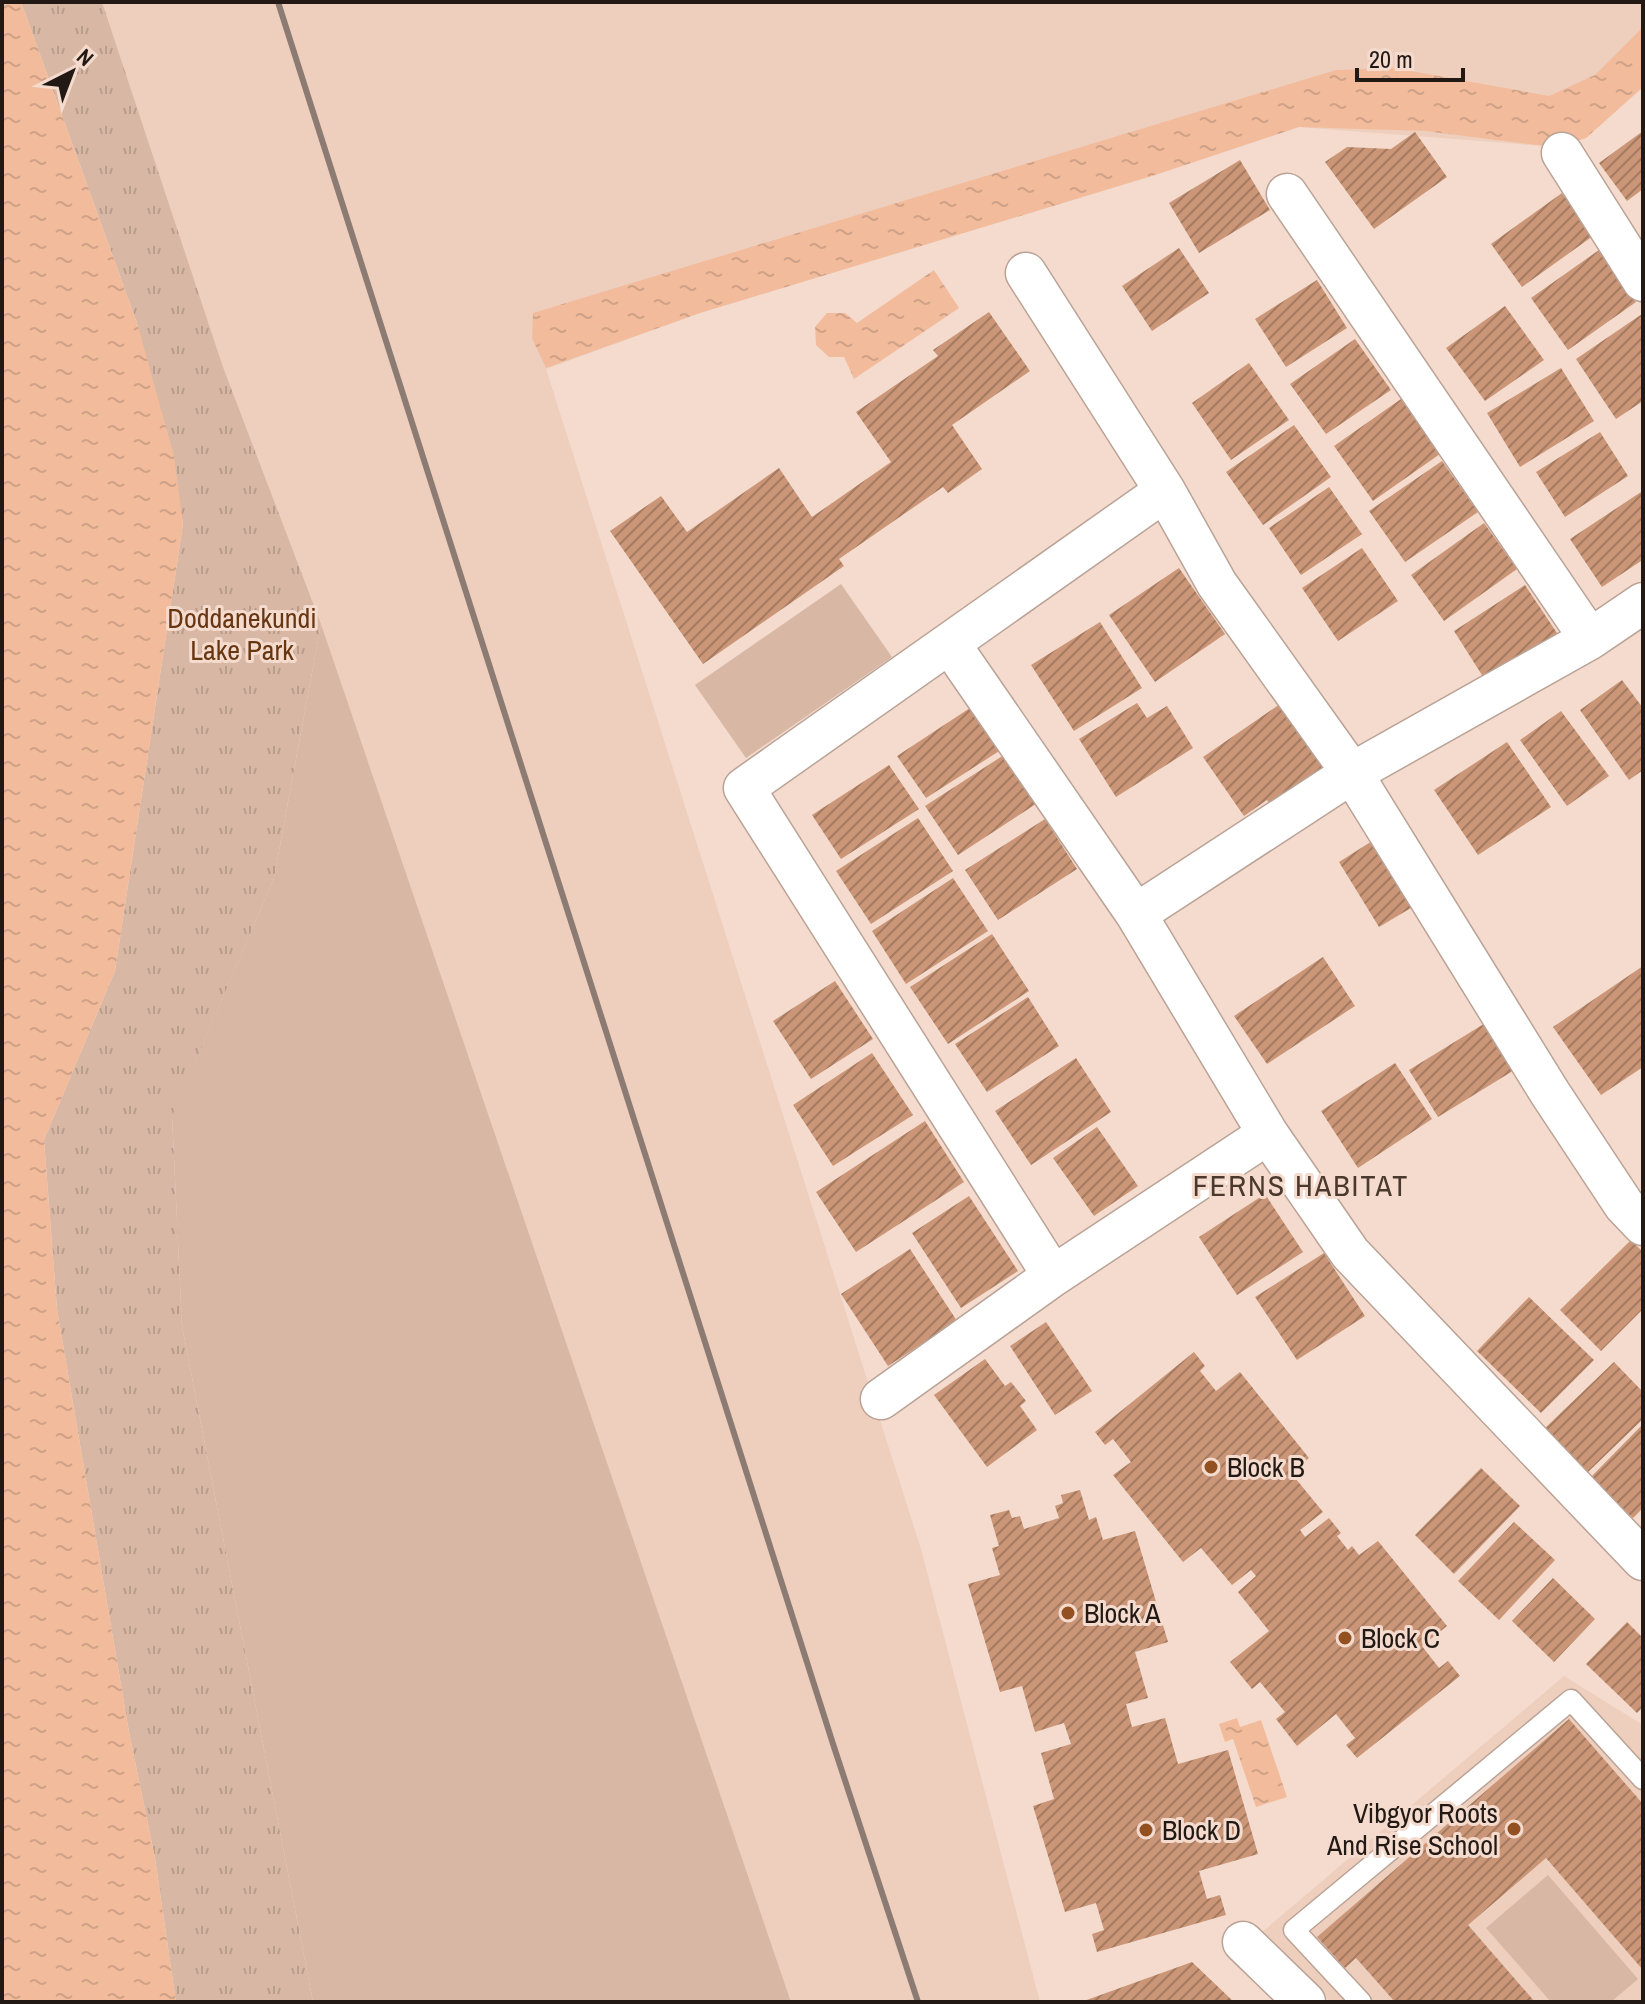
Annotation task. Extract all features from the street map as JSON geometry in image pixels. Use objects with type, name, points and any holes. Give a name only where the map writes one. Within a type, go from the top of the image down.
[{"type":"street","points":[[1562,153],[1643,281]]},
{"type":"street","points":[[1287,194],[1590,639]]},
{"type":"street","points":[[1026,273],[1165,491],[1217,584],[1352,773],[1550,1093],[1624,1205],[1643,1225]]},
{"type":"street","points":[[1053,1276],[744,788],[1165,491]]},
{"type":"street","points":[[1136,914],[1352,773],[1590,639],[1643,603]]},
{"type":"street","points":[[950,644],[1136,914],[1268,1134],[1350,1253],[1643,1560]]},
{"type":"street","points":[[881,1399],[1053,1276],[1268,1134]]},
{"type":"street","points":[[1243,1942],[1305,2002]]},
{"type":"lane","points":[[1361,2002],[1294,1930],[1571,1700],[1643,1779]]},
{"type":"shaded area","points":[[102,2],[1643,2],[1643,87],[1586,138],[1545,146],[1299,127],[1155,175],[700,313],[546,369],[921,1549],[1040,2002],[791,2002],[321,624],[223,367]]},
{"type":"shaded area","name":"Vibgyor Roots And Rise School","points":[[1564,1676],[1643,1725],[1643,2002],[1331,2002],[1261,1933]]},
{"type":"green space","name":"Doddanekundi Lake Park","points":[[21,2],[102,2],[223,367],[321,624],[274,878],[172,1116],[182,1326],[313,2002],[176,2002],[155,1858],[129,1732],[57,1309],[44,1140],[115,971],[183,524],[137,323]]},
{"type":"green space","points":[[841,584],[892,657],[746,758],[695,685]]},
{"type":"green space","points":[[321,624],[791,2002],[313,2002],[182,1326],[172,1115],[274,878]]},
{"type":"green space","points":[[1548,1875],[1638,1979],[1611,2002],[1551,2002],[1486,1928]]},
{"type":"water","points":[[2,2],[21,2],[137,323],[174,456],[183,524],[115,971],[44,1140],[57,1309],[129,1732],[155,1858],[176,2002],[2,2002]]},
{"type":"water","points":[[1643,27],[1643,87],[1586,138],[1571,143],[1545,146],[1425,131],[1299,127],[1155,175],[700,313],[546,368],[532,338],[533,313],[1336,70],[1394,68],[1549,96],[1595,75]]},
{"type":"water","points":[[934,270],[959,308],[854,379],[844,357],[829,357],[816,345],[815,327],[827,313],[845,313],[857,323]]},
{"type":"water","points":[[1237,1718],[1240,1727],[1261,1720],[1287,1797],[1256,1807],[1233,1739],[1225,1742],[1219,1724]]},
{"type":"building","points":[[1643,131],[1643,189],[1627,201],[1599,163]]},
{"type":"building","points":[[1415,132],[1447,177],[1374,229],[1325,162],[1347,147],[1391,149]]},
{"type":"building","points":[[1240,160],[1270,210],[1199,253],[1169,203]]},
{"type":"building","points":[[1562,193],[1593,236],[1522,287],[1491,244]]},
{"type":"building","points":[[1179,248],[1209,293],[1152,331],[1122,286]]},
{"type":"building","points":[[1599,250],[1636,302],[1568,350],[1531,298]]},
{"type":"building","points":[[1317,280],[1347,328],[1286,367],[1255,319]]},
{"type":"building","points":[[1505,306],[1544,360],[1485,401],[1446,348]]},
{"type":"building","points":[[989,312],[1030,371],[952,425],[982,469],[948,493],[943,487],[839,559],[844,566],[703,664],[610,531],[661,496],[687,532],[779,468],[812,517],[891,462],[856,412],[938,356],[933,350]]},
{"type":"building","points":[[1642,314],[1643,401],[1616,419],[1576,359]]},
{"type":"building","points":[[1355,339],[1391,390],[1326,434],[1290,384]]},
{"type":"building","points":[[1249,363],[1289,420],[1231,460],[1192,403]]},
{"type":"building","points":[[1561,368],[1594,421],[1520,467],[1487,413]]},
{"type":"building","points":[[1401,399],[1440,454],[1373,501],[1334,446]]},
{"type":"building","points":[[1294,425],[1331,477],[1263,525],[1226,472]]},
{"type":"building","points":[[1600,432],[1628,476],[1565,517],[1536,472]]},
{"type":"building","points":[[1442,461],[1478,512],[1405,562],[1369,511]]},
{"type":"building","points":[[1329,487],[1362,534],[1301,575],[1269,528]]},
{"type":"building","points":[[1641,492],[1643,564],[1641,561],[1602,587],[1570,539]]},
{"type":"building","points":[[1484,523],[1517,569],[1444,621],[1411,575]]},
{"type":"building","points":[[1362,548],[1398,601],[1338,641],[1302,588]]},
{"type":"building","points":[[1179,568],[1225,634],[1155,682],[1109,615]]},
{"type":"building","points":[[1525,585],[1559,636],[1487,683],[1454,631]]},
{"type":"building","points":[[1100,622],[1142,688],[1074,731],[1031,665]]},
{"type":"building","points":[[1622,680],[1643,708],[1643,770],[1629,780],[1580,710]]},
{"type":"building","points":[[1137,703],[1147,718],[1167,706],[1193,748],[1116,797],[1079,739]]},
{"type":"building","points":[[976,704],[1004,748],[926,798],[897,756]]},
{"type":"building","points":[[1280,704],[1330,777],[1277,813],[1267,800],[1244,816],[1203,757]]},
{"type":"building","points":[[1561,711],[1609,776],[1567,806],[1520,740]]},
{"type":"building","points":[[1507,742],[1551,807],[1478,855],[1434,790]]},
{"type":"building","points":[[1007,753],[1039,802],[958,855],[925,806]]},
{"type":"building","points":[[889,765],[919,809],[841,859],[812,815]]},
{"type":"building","points":[[918,818],[953,871],[871,924],[836,871]]},
{"type":"building","points":[[1045,819],[1077,869],[998,920],[965,870]]},
{"type":"building","points":[[1380,836],[1421,902],[1379,927],[1339,862]]},
{"type":"building","points":[[953,878],[988,931],[906,984],[872,931]]},
{"type":"building","points":[[992,934],[1029,991],[948,1044],[910,987]]},
{"type":"building","points":[[1323,957],[1355,1006],[1267,1064],[1234,1016]]},
{"type":"building","points":[[1643,966],[1643,1067],[1601,1095],[1553,1027]]},
{"type":"building","points":[[835,981],[873,1039],[811,1079],[773,1021]]},
{"type":"building","points":[[1028,997],[1059,1046],[987,1092],[955,1044]]},
{"type":"building","points":[[1487,1022],[1516,1069],[1438,1117],[1409,1070]]},
{"type":"building","points":[[872,1053],[913,1115],[833,1166],[793,1105]]},
{"type":"building","points":[[1076,1058],[1111,1112],[1031,1165],[995,1111]]},
{"type":"building","points":[[1395,1063],[1432,1119],[1358,1168],[1321,1111]]},
{"type":"building","points":[[925,1121],[964,1182],[856,1252],[816,1192]]},
{"type":"building","points":[[1097,1127],[1138,1186],[1094,1216],[1053,1158]]},
{"type":"building","points":[[1265,1194],[1303,1252],[1237,1295],[1199,1237]]},
{"type":"building","points":[[969,1196],[1018,1271],[961,1308],[912,1233]]},
{"type":"building","points":[[1631,1240],[1643,1252],[1643,1309],[1601,1351],[1560,1310]]},
{"type":"building","points":[[910,1249],[957,1321],[888,1366],[841,1294]]},
{"type":"building","points":[[1324,1253],[1365,1316],[1297,1360],[1255,1297]]},
{"type":"building","points":[[1529,1297],[1594,1360],[1541,1413],[1477,1351]]},
{"type":"building","points":[[1046,1322],[1092,1391],[1055,1415],[1010,1346]]},
{"type":"building","points":[[1194,1352],[1205,1366],[1200,1371],[1216,1391],[1240,1372],[1309,1458],[1291,1473],[1323,1512],[1300,1530],[1305,1537],[1329,1518],[1341,1533],[1337,1536],[1348,1550],[1352,1546],[1359,1555],[1378,1541],[1447,1626],[1422,1646],[1439,1668],[1448,1661],[1460,1676],[1357,1758],[1346,1745],[1355,1738],[1336,1714],[1297,1746],[1276,1719],[1285,1712],[1260,1682],[1252,1689],[1230,1662],[1269,1631],[1238,1592],[1256,1576],[1251,1570],[1232,1585],[1201,1548],[1183,1562],[1113,1475],[1131,1462],[1113,1439],[1105,1445],[1095,1432]]},
{"type":"building","points":[[985,1359],[1005,1386],[1011,1382],[1026,1401],[1020,1406],[1037,1430],[987,1467],[934,1395]]},
{"type":"building","points":[[1614,1362],[1643,1392],[1643,1419],[1587,1473],[1544,1429]]},
{"type":"building","points":[[1643,1424],[1643,1508],[1633,1518],[1590,1478]]},
{"type":"building","points":[[1481,1468],[1520,1506],[1454,1574],[1415,1535]]},
{"type":"building","points":[[1080,1490],[1089,1520],[1096,1517],[1103,1540],[1135,1531],[1168,1642],[1135,1652],[1148,1698],[1126,1704],[1132,1727],[1165,1718],[1178,1764],[1228,1750],[1258,1854],[1199,1871],[1207,1899],[1220,1895],[1226,1915],[1097,1952],[1092,1934],[1104,1930],[1096,1903],[1065,1912],[1033,1806],[1054,1799],[1041,1753],[1071,1744],[1064,1723],[1035,1732],[1022,1686],[1000,1692],[968,1584],[1000,1575],[992,1548],[999,1546],[990,1515],[1009,1510],[1012,1518],[1020,1516],[1024,1529],[1059,1518],[1055,1506],[1063,1503],[1061,1495]]},
{"type":"building","points":[[1514,1522],[1555,1560],[1499,1620],[1458,1581]]},
{"type":"building","points":[[1553,1578],[1595,1619],[1554,1662],[1512,1621]]},
{"type":"building","points":[[1627,1622],[1643,1638],[1643,1707],[1637,1713],[1586,1664]]},
{"type":"building","points":[[1569,1719],[1643,1804],[1643,1970],[1546,1858],[1468,1925],[1535,2002],[1395,2002],[1356,1958],[1345,1968],[1317,1937]]},
{"type":"building","points":[[1192,1962],[1234,2002],[1081,2002]]},
{"type":"railway","points":[[278,2],[918,2002]]},
{"type":"place","name":"Block B","points":[[1211,1467]]},
{"type":"place","name":"Block A","points":[[1068,1613]]},
{"type":"place","name":"Block C","points":[[1345,1638]]},
{"type":"place","name":"Vibgyor Roots And Rise School","points":[[1514,1829]]},
{"type":"place","name":"Block D","points":[[1146,1830]]},
{"type":"district","name":"FERNS HABITAT","points":[[1301,1185]]}]
